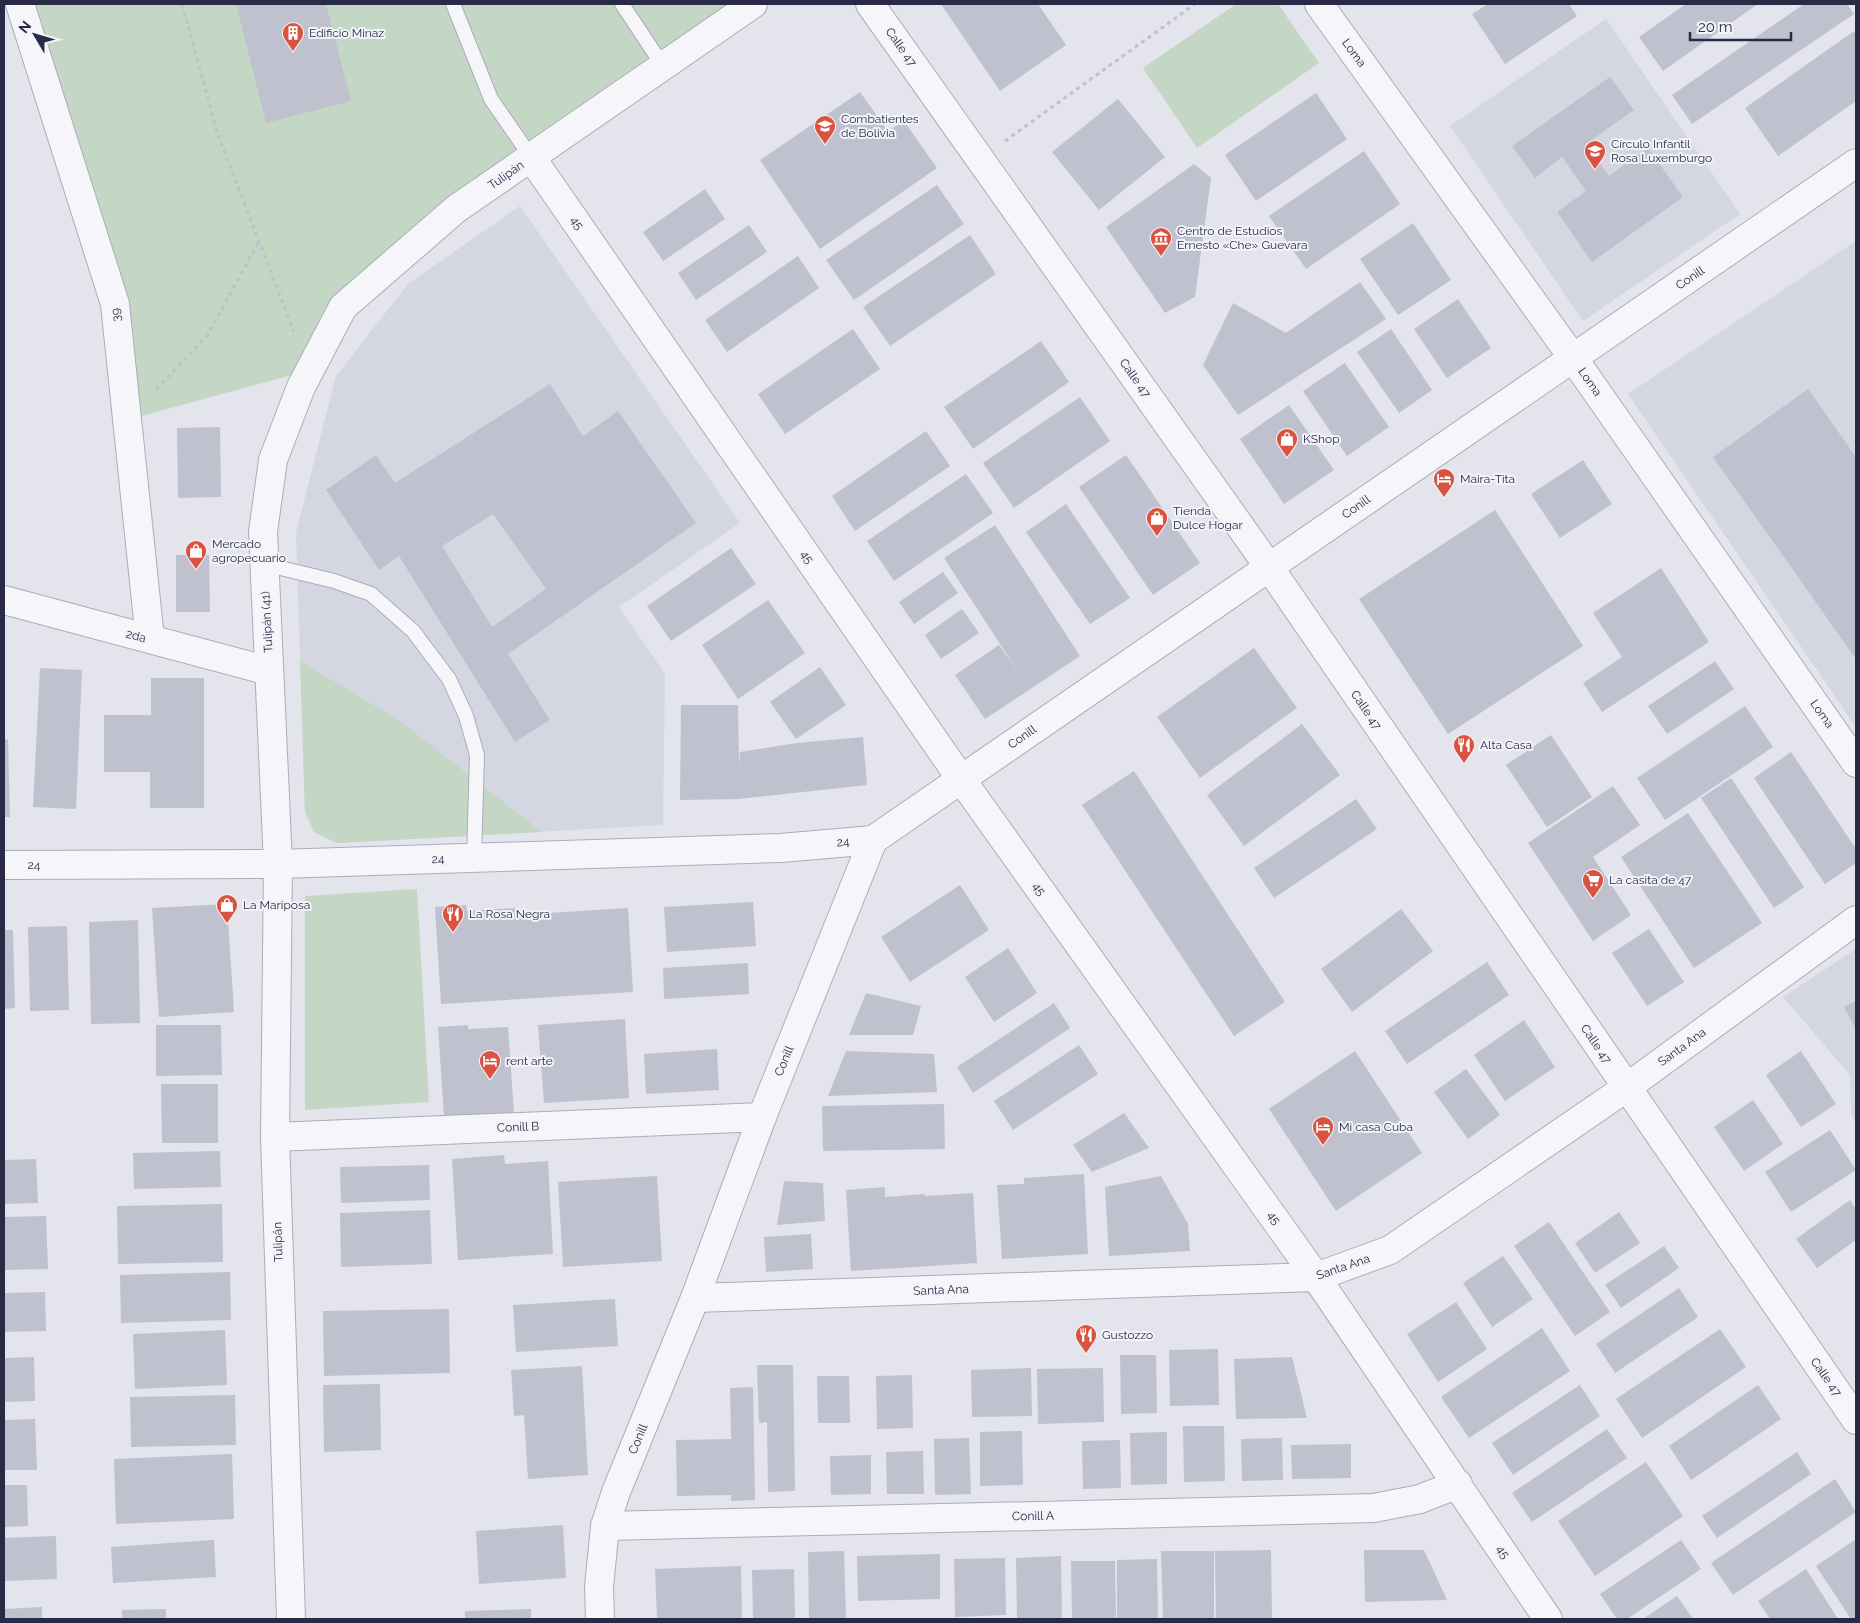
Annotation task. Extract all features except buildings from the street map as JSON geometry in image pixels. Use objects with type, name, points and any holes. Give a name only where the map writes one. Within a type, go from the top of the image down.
[{"type":"street","name":"39","points":[[20,4],[115,304],[150,639]]},
{"type":"street","name":"Tulipán","points":[[305,378],[343,307],[456,209],[753,4]]},
{"type":"street","name":"Calle 47","points":[[870,4],[1268,567],[1856,1420]]},
{"type":"street","name":"Loma","points":[[1319,4],[1573,358],[1856,763]]},
{"type":"street","name":"45","points":[[531,157],[961,779],[1316,1277],[1548,1619]]},
{"type":"street","name":"Conill","points":[[600,1619],[599,1587],[604,1526],[695,1298],[762,1117],[873,840],[1856,163]]},
{"type":"street","name":"Tulipán (41)","points":[[278,864],[263,532],[273,460],[305,378]]},
{"type":"street","name":"2da","points":[[4,600],[269,671]]},
{"type":"street","name":"24","points":[[4,865],[278,864],[781,848],[873,840]]},
{"type":"street","name":"Tulipán","points":[[278,864],[275,1137],[291,1619]]},
{"type":"street","name":"Santa Ana","points":[[695,1298],[1316,1277],[1390,1250],[1626,1088],[1856,920]]},
{"type":"street","name":"Conill B","points":[[275,1137],[762,1117]]},
{"type":"street","name":"Conill A","points":[[604,1526],[1374,1508],[1420,1499],[1458,1484]]},
{"type":"lane","points":[[453,4],[491,99],[531,157]]},
{"type":"lane","points":[[622,4],[663,66]]},
{"type":"lane","points":[[264,564],[334,581],[371,594],[413,632],[449,679],[466,716],[477,755],[474,858]]},
{"type":"path","points":[[182,4],[218,135],[259,243],[305,378]]},
{"type":"path","points":[[980,159],[1195,4]]},
{"type":"path","points":[[127,420],[207,336],[259,243]]},
{"type":"shaded area","name":"Círculo Infantil Rosa Luxemburgo","points":[[1606,19],[1740,214],[1583,321],[1450,126]]},
{"type":"shaded area","points":[[520,206],[740,523],[619,607],[665,674],[663,825],[337,843],[314,832],[305,812],[296,533],[336,376],[408,284]]},
{"type":"shaded area","points":[[1856,241],[1856,727],[1628,394]]},
{"type":"shaded area","points":[[1856,949],[1856,1122],[1851,1114],[1850,1075],[1783,997]]},
{"type":"green space","points":[[20,4],[753,4],[343,307],[310,370],[127,420],[115,304]]},
{"type":"green space","points":[[1236,4],[1278,4],[1319,63],[1197,148],[1143,68]]},
{"type":"green space","points":[[300,661],[400,721],[542,832],[337,843],[314,832],[305,812]]},
{"type":"green space","points":[[417,889],[429,1102],[305,1110],[305,896]]},
{"type":"place","name":"Edificio Minaz","points":[[293,52]]},
{"type":"place","name":"Combatientes de Bolivia","points":[[825,145]]},
{"type":"place","name":"Círculo Infantil Rosa Luxemburgo","points":[[1595,170]]},
{"type":"place","name":"Centro de Estudios Ernesto «Che» Guevara","points":[[1161,257]]},
{"type":"place","name":"KShop","points":[[1287,458]]},
{"type":"place","name":"Maira-Tita","points":[[1444,498]]},
{"type":"place","name":"Tienda Dulce Hogar","points":[[1157,537]]},
{"type":"place","name":"Mercado agropecuario","points":[[196,570]]},
{"type":"place","name":"Alta Casa","points":[[1464,764]]},
{"type":"place","name":"La casita de 47","points":[[1593,899]]},
{"type":"place","name":"La Mariposa","points":[[227,924]]},
{"type":"place","name":"La Rosa Negra","points":[[453,933]]},
{"type":"place","name":"rent arte","points":[[490,1080]]},
{"type":"place","name":"Mi casa Cuba","points":[[1323,1146]]},
{"type":"place","name":"Gustozzo","points":[[1086,1354]]}]
